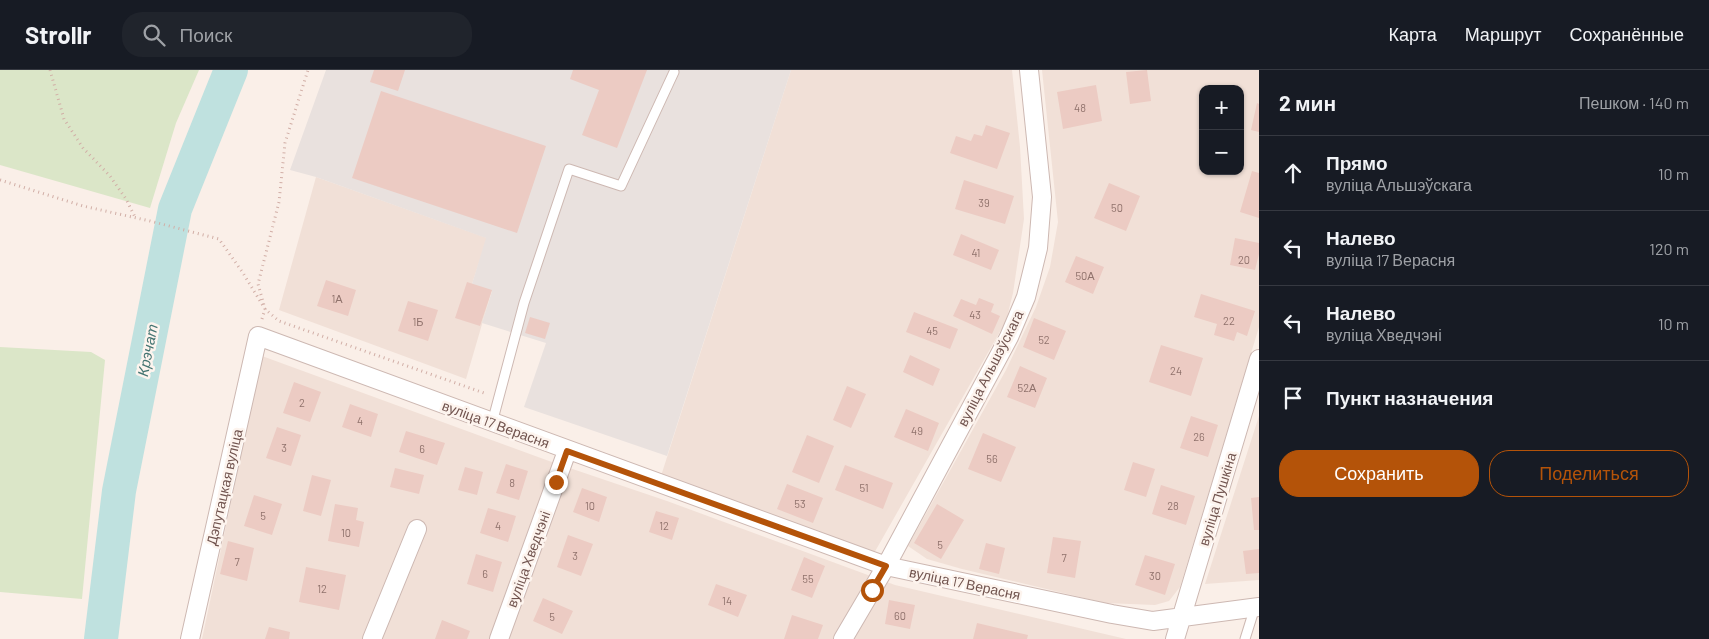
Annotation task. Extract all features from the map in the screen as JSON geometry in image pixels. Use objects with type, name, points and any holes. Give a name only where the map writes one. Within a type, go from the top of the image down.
[{"type":"street","name":"вуліца Альшэўскага","points":[[843,639],[886,566],[1009,337],[1026,297],[1038,248],[1042,197],[1029,70]]},
{"type":"street","name":"вуліца 17 Верасня","points":[[258,336],[567,451],[886,566],[1153,621],[1257,607]]},
{"type":"street","name":"Дэпутацкая вуліца","points":[[190,639],[258,336]]},
{"type":"street","name":"вуліца Пушкіна","points":[[1175,639],[1259,359]]},
{"type":"street","name":"вуліца Хведчэні","points":[[499,639],[567,451]]},
{"type":"street","points":[[372,639],[417,529]]},
{"type":"lane","points":[[492,423],[524,303],[568,169],[620,186],[674,72]]},
{"type":"lane","points":[[1245,639],[1257,607]]},
{"type":"path","points":[[50,70],[64,119],[83,148],[110,176],[126,199],[135,218]]},
{"type":"path","points":[[258,336],[265,309],[258,284],[279,202],[285,143],[308,70]]},
{"type":"path","points":[[0,180],[83,206],[218,239],[243,273],[265,309],[279,320],[499,399]]},
{"type":"shaded area","points":[[326,70],[791,70],[667,456],[524,407],[546,343],[482,323],[492,291],[472,284],[486,238],[316,177],[290,170]]},
{"type":"shaded area","points":[[791,70],[1012,70],[1020,147],[1024,219],[1013,293],[1006,321],[873,555],[661,476]]},
{"type":"shaded area","points":[[1042,70],[1259,70],[1259,327],[1180,587],[1169,601],[1155,605],[1105,603],[927,559],[908,546],[1006,370],[1036,307],[1050,267],[1058,222]]},
{"type":"shaded area","points":[[316,177],[487,238],[472,284],[492,290],[466,379],[279,310]]},
{"type":"shaded area","points":[[262,356],[895,585],[1126,639],[202,639]]},
{"type":"shaded area","points":[[1259,416],[1259,580],[1205,584]]},
{"type":"green space","points":[[0,70],[199,70],[176,123],[150,208],[0,165]]},
{"type":"green space","points":[[0,347],[91,352],[105,360],[82,599],[0,592]]},
{"type":"building","points":[[374,70],[405,70],[398,91],[370,82]]},
{"type":"building","points":[[573,70],[647,70],[617,148],[582,135],[599,90],[570,79]]},
{"type":"building","points":[[1147,70],[1151,101],[1130,104],[1126,72]]},
{"type":"building","points":[[1096,85],[1102,121],[1063,129],[1057,92]]},
{"type":"building","points":[[381,91],[546,146],[517,233],[352,178]]},
{"type":"building","points":[[1257,103],[1259,104],[1259,132],[1251,130]]},
{"type":"building","points":[[986,125],[1010,133],[997,169],[950,153],[956,136],[971,141],[974,134],[982,136]]},
{"type":"building","points":[[1252,171],[1259,173],[1259,218],[1240,212]]},
{"type":"building","points":[[964,180],[1014,196],[1005,224],[955,209]]},
{"type":"building","points":[[1109,183],[1140,196],[1126,231],[1094,218]]},
{"type":"building","points":[[961,234],[999,250],[991,270],[953,255]]},
{"type":"building","points":[[1235,238],[1259,243],[1259,254],[1255,270],[1230,265]]},
{"type":"building","points":[[1076,256],[1104,267],[1093,294],[1065,282]]},
{"type":"building","points":[[326,280],[356,290],[348,316],[317,306]]},
{"type":"building","points":[[467,282],[492,290],[480,326],[455,318]]},
{"type":"building","points":[[1201,294],[1255,311],[1247,336],[1237,332],[1234,341],[1214,335],[1217,324],[1194,317]]},
{"type":"building","points":[[979,298],[994,304],[991,312],[1000,316],[992,334],[953,316],[961,299],[976,305]]},
{"type":"building","points":[[408,301],[438,310],[428,341],[398,331]]},
{"type":"building","points":[[914,312],[958,329],[950,349],[906,332]]},
{"type":"building","points":[[530,317],[550,323],[545,339],[525,333]]},
{"type":"building","points":[[1034,318],[1066,331],[1054,360],[1023,347]]},
{"type":"building","points":[[1161,345],[1203,358],[1191,396],[1149,382]]},
{"type":"building","points":[[910,355],[940,369],[933,386],[903,372]]},
{"type":"building","points":[[1020,366],[1047,378],[1035,408],[1007,397]]},
{"type":"building","points":[[294,382],[321,392],[310,422],[283,413]]},
{"type":"building","points":[[847,386],[866,394],[851,428],[833,420]]},
{"type":"building","points":[[350,404],[378,414],[371,437],[342,427]]},
{"type":"building","points":[[906,409],[939,423],[928,451],[894,437]]},
{"type":"building","points":[[1191,416],[1218,425],[1208,457],[1180,448]]},
{"type":"building","points":[[277,427],[301,435],[291,466],[266,458]]},
{"type":"building","points":[[406,431],[445,443],[437,465],[399,452]]},
{"type":"building","points":[[983,433],[1016,447],[1001,482],[968,469]]},
{"type":"building","points":[[807,435],[834,446],[819,483],[792,472]]},
{"type":"building","points":[[1133,462],[1155,469],[1146,497],[1124,490]]},
{"type":"building","points":[[506,464],[528,471],[519,500],[496,493]]},
{"type":"building","points":[[845,465],[893,483],[883,509],[835,490]]},
{"type":"building","points":[[465,467],[483,472],[477,495],[458,490]]},
{"type":"building","points":[[395,468],[424,475],[419,494],[390,487]]},
{"type":"building","points":[[312,475],[331,480],[321,516],[303,511]]},
{"type":"building","points":[[787,484],[823,498],[813,523],[777,509]]},
{"type":"building","points":[[1161,485],[1195,496],[1186,525],[1152,514]]},
{"type":"building","points":[[582,488],[607,497],[599,522],[573,512]]},
{"type":"building","points":[[254,495],[282,504],[272,535],[244,526]]},
{"type":"building","points":[[1259,497],[1259,530],[1254,530],[1251,498]]},
{"type":"building","points":[[335,504],[358,508],[356,520],[364,522],[359,547],[328,541]]},
{"type":"building","points":[[937,504],[964,520],[941,559],[914,543]]},
{"type":"building","points":[[488,508],[516,516],[508,542],[480,533]]},
{"type":"building","points":[[656,511],[679,518],[672,540],[649,532]]},
{"type":"building","points":[[568,535],[593,544],[581,576],[557,567]]},
{"type":"building","points":[[1053,537],[1081,541],[1075,578],[1047,573]]},
{"type":"building","points":[[228,541],[254,548],[247,581],[220,574]]},
{"type":"building","points":[[986,543],[1005,548],[999,574],[979,569]]},
{"type":"building","points":[[1259,549],[1259,573],[1246,574],[1243,551]]},
{"type":"building","points":[[476,554],[502,562],[493,592],[467,584]]},
{"type":"building","points":[[1145,555],[1175,564],[1165,595],[1135,585]]},
{"type":"building","points":[[804,557],[825,566],[812,598],[791,590]]},
{"type":"building","points":[[306,567],[346,575],[339,610],[299,602]]},
{"type":"building","points":[[716,584],[747,595],[738,617],[708,605]]},
{"type":"building","points":[[543,598],[573,611],[562,634],[533,621]]},
{"type":"building","points":[[889,600],[915,605],[910,629],[885,624]]},
{"type":"building","points":[[792,615],[823,625],[818,639],[784,639]]},
{"type":"building","points":[[442,620],[470,631],[467,639],[435,639]]},
{"type":"building","points":[[977,623],[1028,635],[1027,639],[973,639]]},
{"type":"building","points":[[269,627],[290,632],[289,639],[265,639]]},
{"type":"waterway","name":"Крэчат","points":[[101,639],[119,491],[175,209],[231,70]]},
{"type":"route","points":[[556,482],[567,451],[886,566],[872,590]]}]
